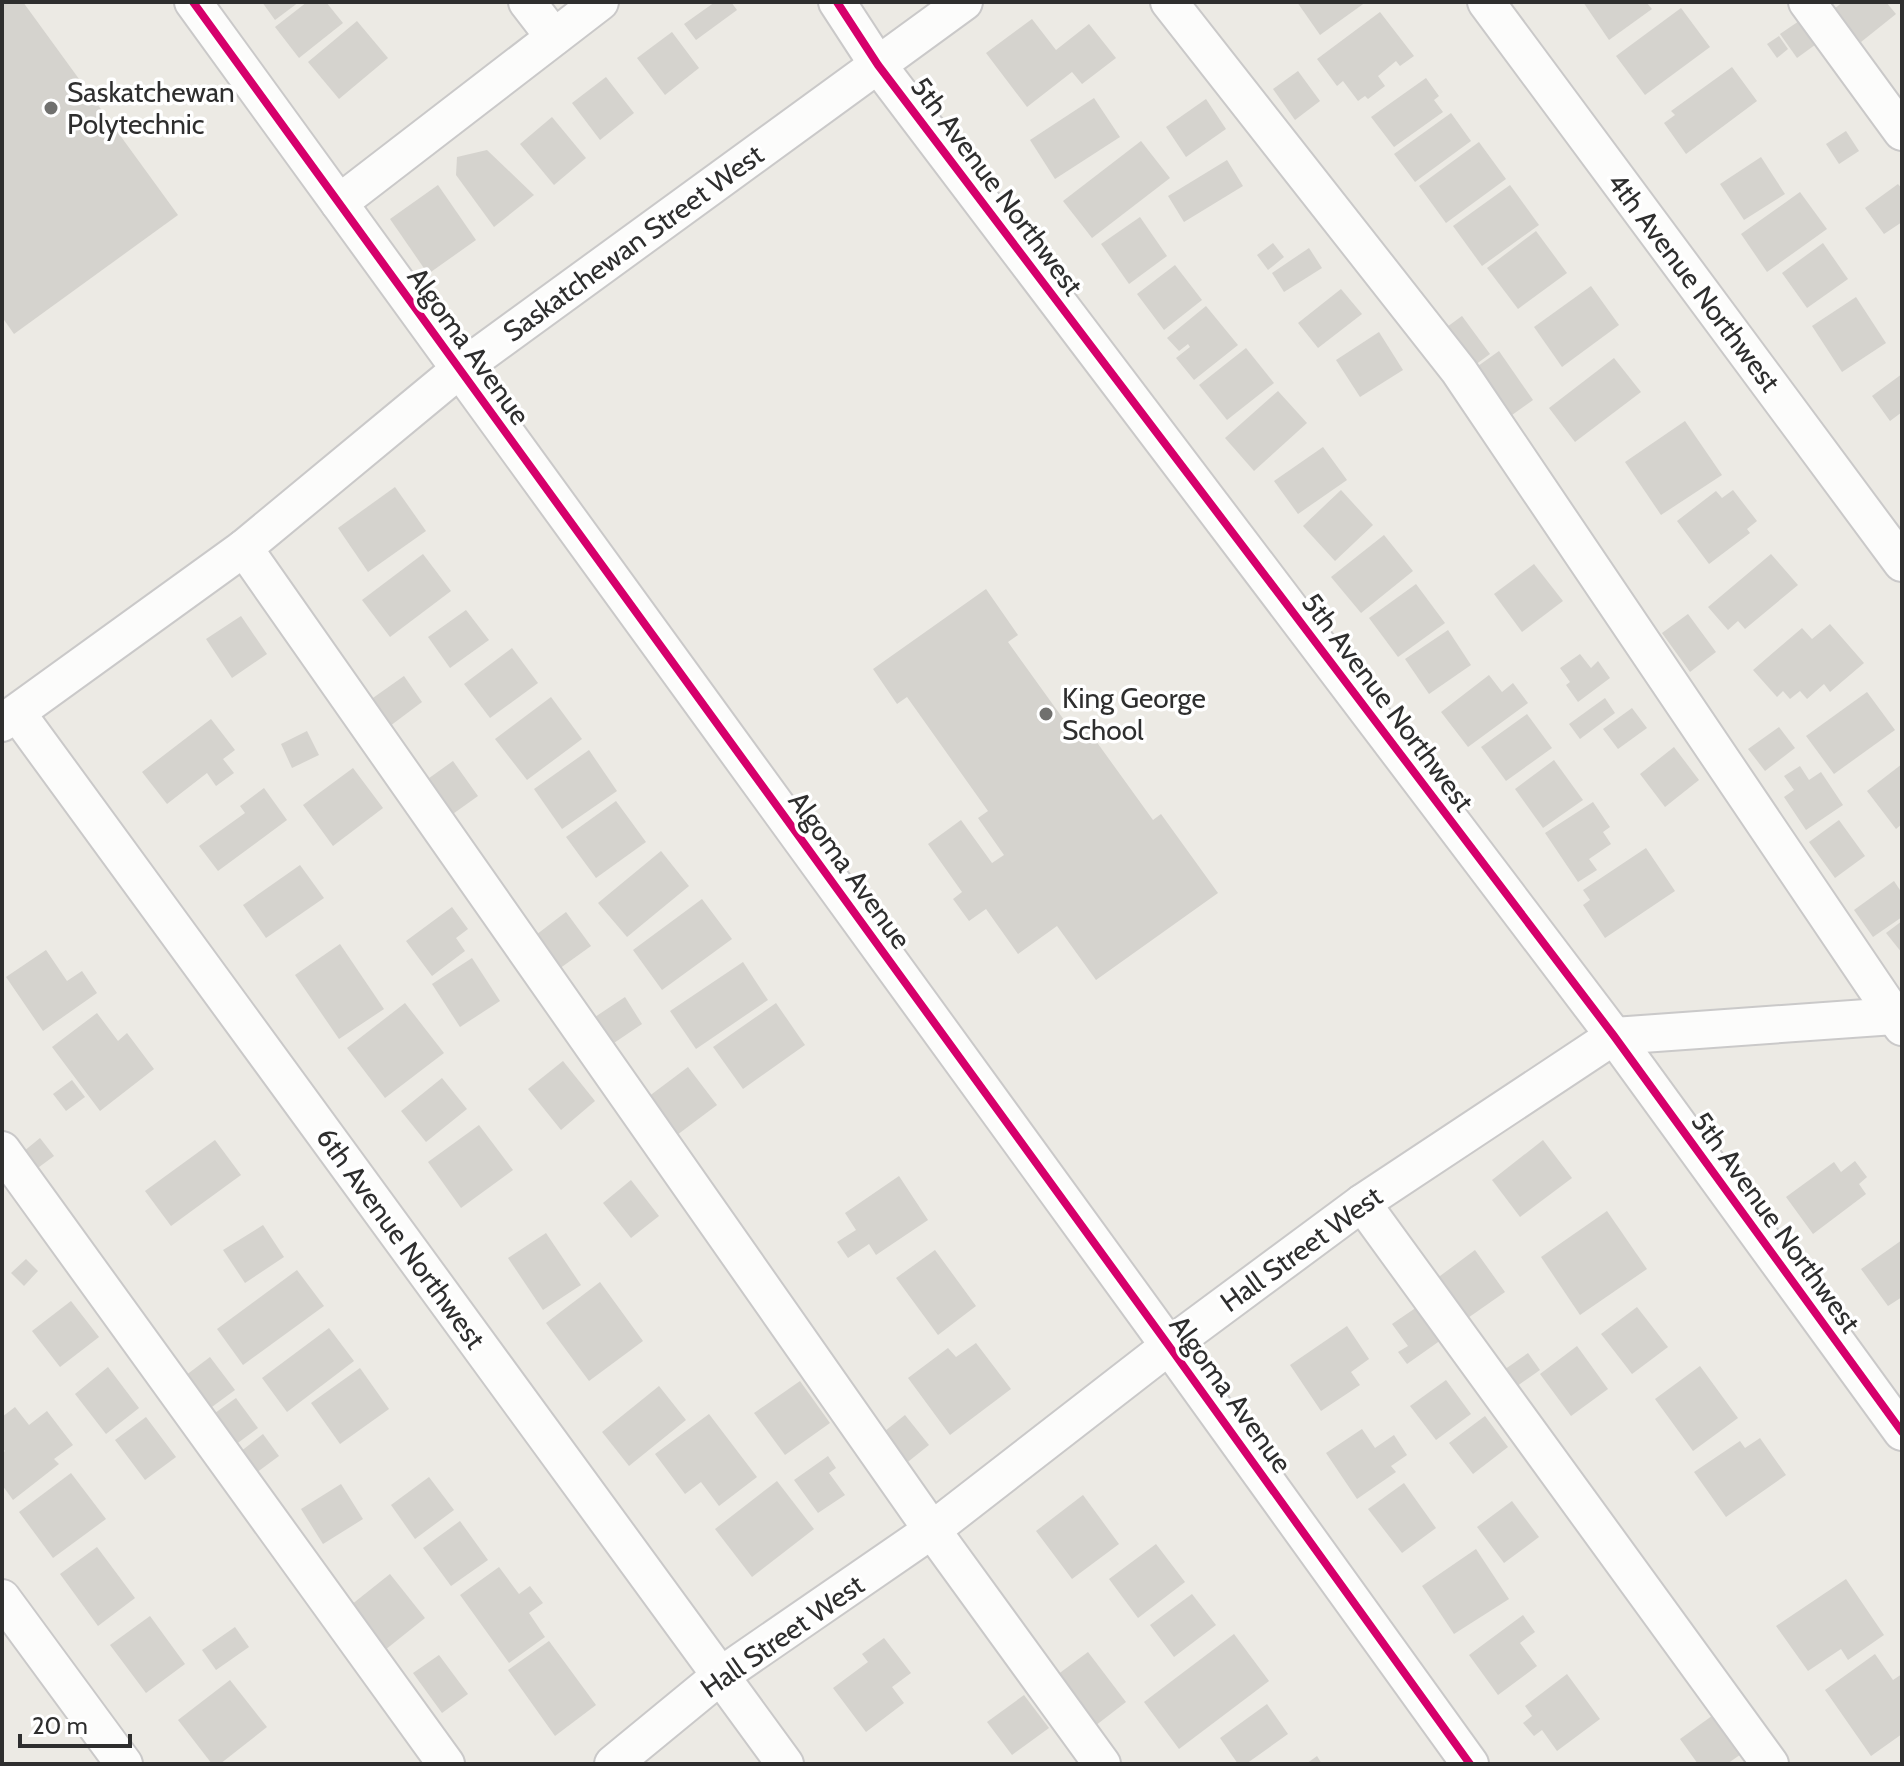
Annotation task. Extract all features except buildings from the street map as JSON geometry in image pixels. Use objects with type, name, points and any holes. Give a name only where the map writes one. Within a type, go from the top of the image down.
[{"type":"street","name":"Algoma Avenue","points":[[193,2],[1470,1764]]},
{"type":"street","points":[[527,2],[554,37]]},
{"type":"street","points":[[339,203],[600,2]]},
{"type":"street","name":"5th Avenue Northwest","points":[[837,2],[878,65],[1614,1036],[1902,1432]]},
{"type":"street","name":"Saskatchewan Street West","points":[[9,718],[244,548],[459,370],[964,2]]},
{"type":"street","points":[[1169,2],[1459,371],[1899,1019]]},
{"type":"street","name":"4th Avenue Northwest","points":[[1486,2],[1902,563]]},
{"type":"street","points":[[1807,2],[1902,132]]},
{"type":"street","points":[[244,548],[932,1530],[1102,1764]]},
{"type":"street","name":"6th Avenue Northwest","points":[[9,718],[785,1764]]},
{"type":"street","name":"Hall Street West","points":[[613,1764],[720,1676],[932,1530],[1169,1346],[1362,1203],[1614,1036],[1899,1019]]},
{"type":"street","points":[[2,1150],[446,1764]]},
{"type":"street","points":[[1362,1203],[1770,1764]]},
{"type":"street","points":[[2,1598],[124,1764]]},
{"type":"cycle path","points":[[193,2],[1470,1764]]},
{"type":"cycle path","points":[[837,2],[878,65],[1614,1036],[1902,1432]]},
{"type":"place","name":"Saskatchewan Polytechnic","points":[[51,108]]},
{"type":"place","name":"King George School","points":[[1046,714]]}]
